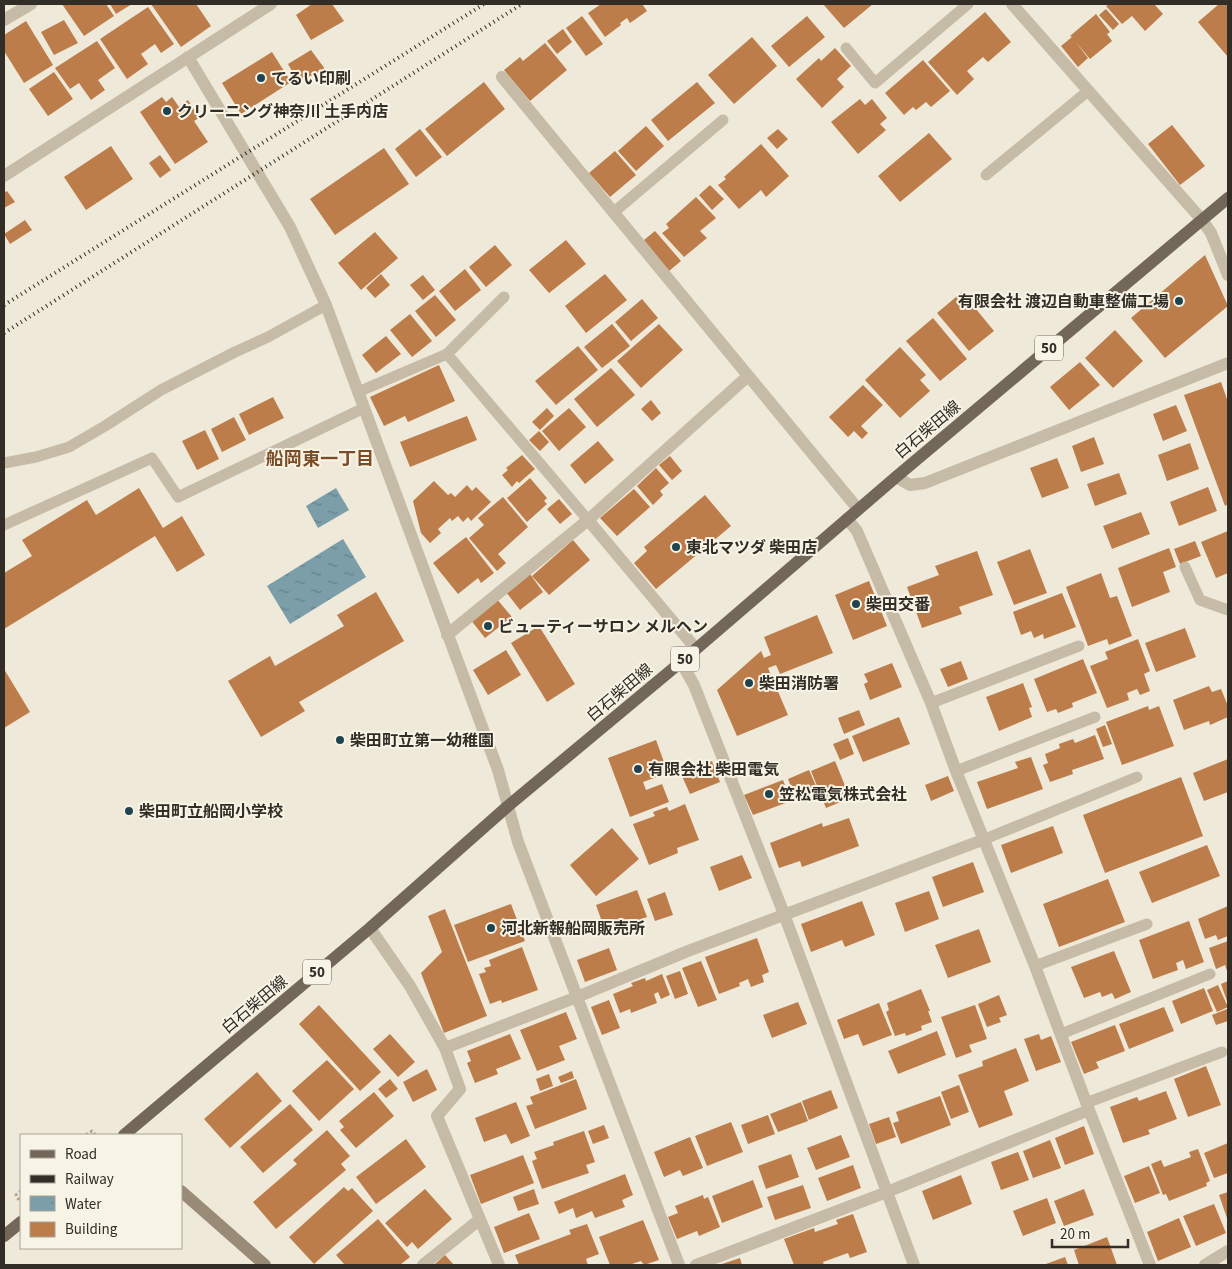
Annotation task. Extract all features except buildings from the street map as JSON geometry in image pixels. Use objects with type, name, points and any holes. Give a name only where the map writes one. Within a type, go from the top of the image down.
[{"type":"main road","name":"白石柴田線","points":[[125,1134],[370,928],[508,806],[681,662],[858,509],[1228,198]]},
{"type":"main road","points":[[4,1236],[20,1223]]},
{"type":"street","points":[[4,20],[31,4]]},
{"type":"street","points":[[1012,4],[1202,220],[1211,234],[1228,275]]},
{"type":"street","points":[[4,176],[188,57],[264,5]]},
{"type":"street","points":[[188,57],[290,227],[326,305],[498,770],[518,842],[679,1265]]},
{"type":"street","points":[[502,77],[858,509]]},
{"type":"street","points":[[896,477],[910,486],[925,483],[1228,363]]},
{"type":"street","points":[[448,635],[588,520],[748,376]]},
{"type":"street","points":[[847,519],[857,531],[931,703],[1150,1265]]},
{"type":"street","points":[[588,520],[696,649]]},
{"type":"street","points":[[681,662],[694,685],[784,914],[914,1265]]},
{"type":"street","points":[[445,1048],[577,997],[688,951],[985,839]]},
{"type":"street","points":[[370,928],[410,986],[445,1048],[460,1089],[437,1116],[499,1265]]},
{"type":"street","points":[[696,1265],[887,1192],[1087,1107]]},
{"type":"street","points":[[182,1192],[265,1265]]},
{"type":"street","points":[[423,1265],[479,1220]]},
{"type":"street","points":[[1204,1265],[1228,1251]]},
{"type":"lane","points":[[846,48],[875,83],[968,4]]},
{"type":"lane","points":[[986,175],[1088,90]]},
{"type":"lane","points":[[614,212],[723,120]]},
{"type":"lane","points":[[358,392],[447,354],[504,297]]},
{"type":"lane","points":[[4,462],[36,457],[69,446],[105,426],[161,390],[268,337],[326,305]]},
{"type":"lane","points":[[447,354],[588,520]]},
{"type":"lane","points":[[4,525],[152,458],[178,497],[364,408]]},
{"type":"lane","points":[[1185,567],[1200,600],[1228,610]]},
{"type":"lane","points":[[931,703],[1079,646]]},
{"type":"lane","points":[[956,771],[1095,717]]},
{"type":"lane","points":[[985,839],[1138,777]]},
{"type":"lane","points":[[1035,966],[1147,924]]},
{"type":"lane","points":[[1061,1034],[1210,974]]},
{"type":"lane","points":[[1087,1107],[1222,1052]]},
{"type":"path","points":[[20,1192],[16,1195],[20,1200]]},
{"type":"water","points":[[336,488],[349,510],[318,528],[306,506]]},
{"type":"water","points":[[343,539],[366,577],[290,624],[267,586]]},
{"type":"railway","points":[[4,305],[484,4]]},
{"type":"railway","points":[[4,333],[522,4]]},
{"type":"place","name":"てるい印刷","points":[[261,78]]},
{"type":"place","name":"クリーニング神奈川 土手内店","points":[[167,111]]},
{"type":"place","name":"有限会社 渡辺自動車整備工場","points":[[1179,301]]},
{"type":"place","name":"東北マツダ 柴田店","points":[[676,547]]},
{"type":"place","name":"柴田交番","points":[[856,604]]},
{"type":"place","name":"ビューティーサロン メルヘン","points":[[488,626]]},
{"type":"place","name":"柴田消防署","points":[[749,683]]},
{"type":"place","name":"柴田町立第一幼稚園","points":[[340,740]]},
{"type":"place","name":"有限会社 柴田電気","points":[[638,769]]},
{"type":"place","name":"笠松電気株式会社","points":[[769,794]]},
{"type":"place","name":"柴田町立船岡小学校","points":[[129,811]]},
{"type":"place","name":"河北新報船岡販売所","points":[[491,928]]},
{"type":"district","name":"船岡東一丁目","points":[[320,459]]}]
